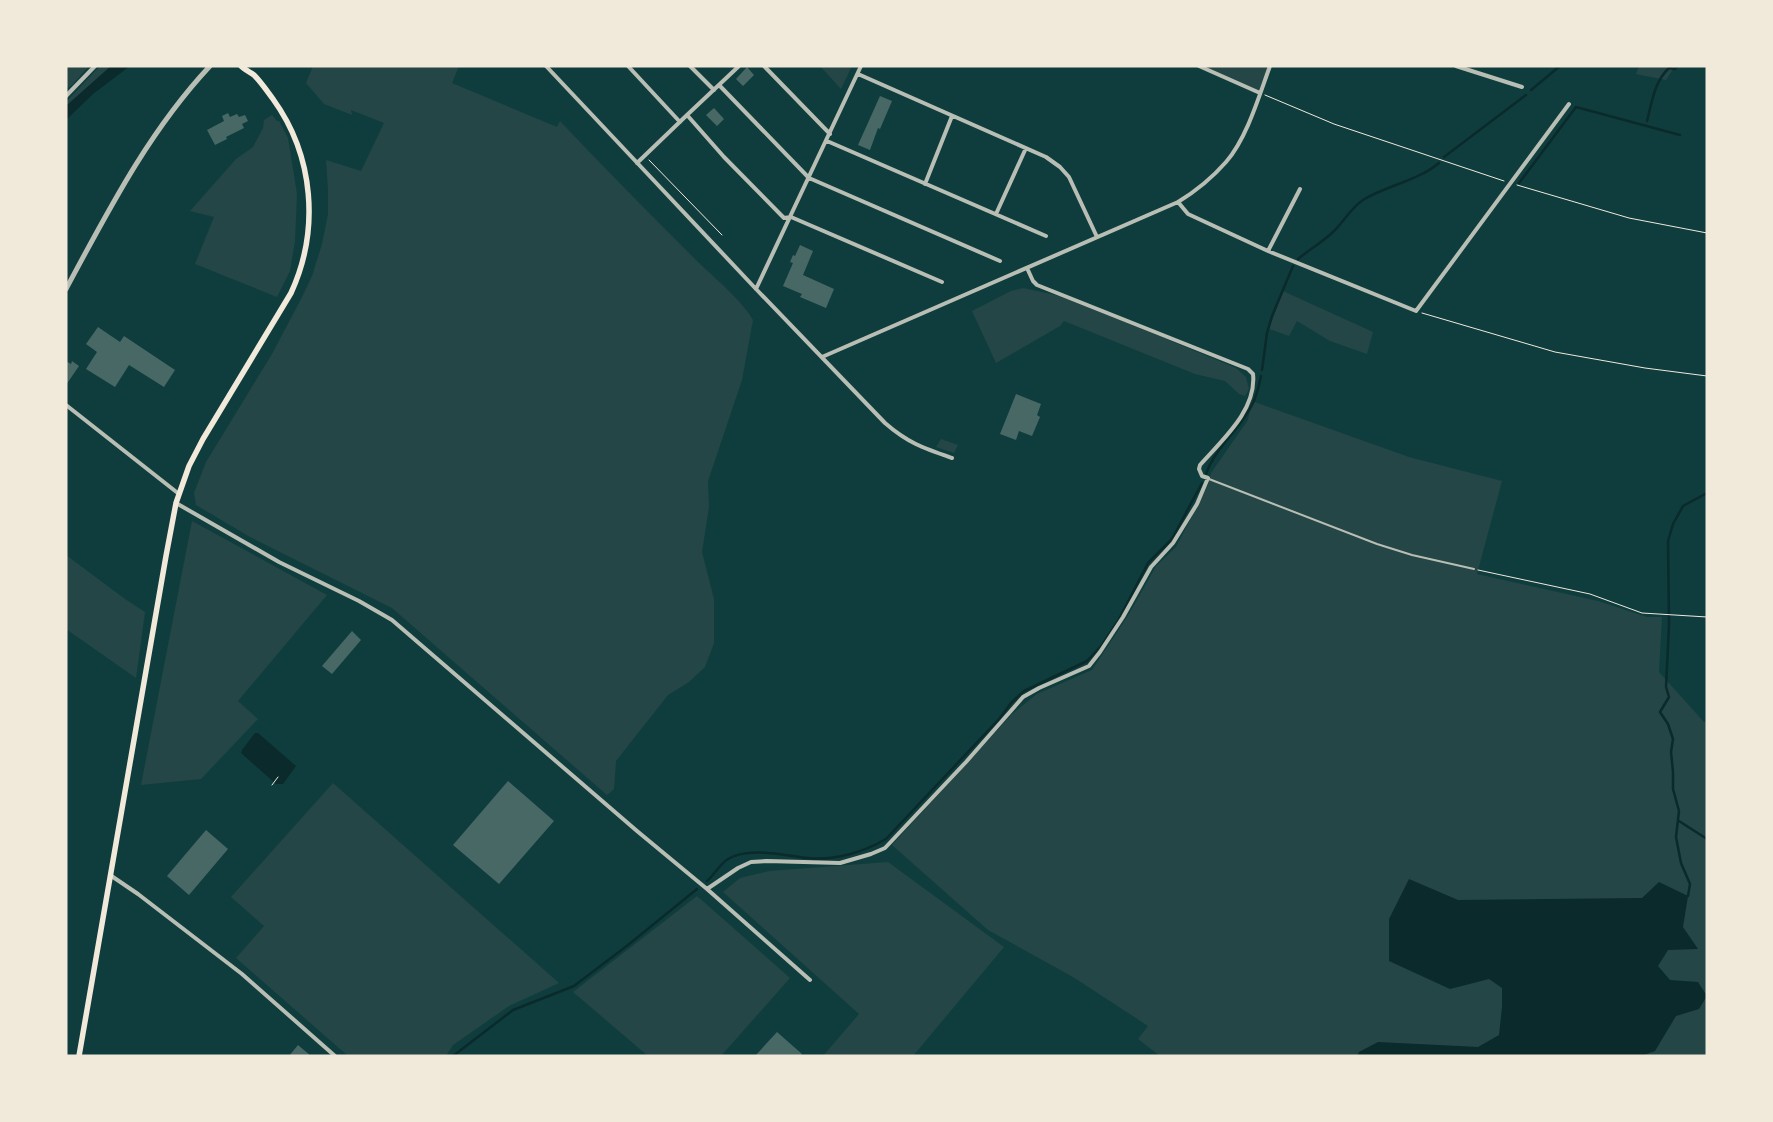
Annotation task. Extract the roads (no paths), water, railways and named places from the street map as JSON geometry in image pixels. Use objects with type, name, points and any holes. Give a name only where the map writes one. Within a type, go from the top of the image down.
[{"type":"main road","points":[[79,1056],[176,503],[189,466],[203,439],[288,299],[302,267],[307,243],[310,222],[309,196],[300,152],[283,114],[253,75],[241,66]]},
{"type":"main road","points":[[250,66],[253,75]]},
{"type":"street","points":[[66,96],[95,66]]},
{"type":"street","points":[[66,289],[148,145],[172,111],[210,66]]},
{"type":"street","points":[[546,66],[756,290],[885,423],[901,437],[919,447],[952,458]]},
{"type":"street","points":[[628,66],[680,122]]},
{"type":"street","points":[[690,66],[714,90]]},
{"type":"street","points":[[637,163],[739,66]]},
{"type":"street","points":[[764,66],[830,134]]},
{"type":"street","points":[[756,290],[861,66]]},
{"type":"street","points":[[1199,66],[1260,93]]},
{"type":"street","points":[[822,357],[1178,202],[1207,182],[1227,161],[1243,134],[1270,66]]},
{"type":"street","points":[[1456,66],[1522,87]]},
{"type":"street","points":[[858,74],[1046,157],[1060,167],[1069,177],[1097,237]]},
{"type":"street","points":[[719,85],[808,178],[1000,261]]},
{"type":"street","points":[[1178,202],[1188,214],[1268,252],[1416,311],[1569,104]]},
{"type":"street","points":[[688,115],[724,157],[784,218],[791,216],[942,282]]},
{"type":"street","points":[[925,184],[952,116]]},
{"type":"street","points":[[826,141],[1046,236]]},
{"type":"street","points":[[996,214],[1026,148]]},
{"type":"street","points":[[1268,252],[1300,189]]},
{"type":"street","points":[[707,889],[726,875],[751,862],[840,863],[885,848],[966,762],[1023,697],[1089,666],[1123,617],[1151,567],[1173,543],[1197,504],[1208,478],[1200,473],[1200,465],[1244,413],[1252,390],[1252,374],[1248,369],[1037,285],[1033,282],[1027,268]]},
{"type":"street","points":[[66,405],[179,494]]},
{"type":"street","points":[[176,503],[279,562],[359,600],[392,620],[707,889],[810,980]]},
{"type":"street","points":[[110,875],[242,974],[335,1056]]},
{"type":"lane","points":[[1208,478],[1378,544],[1412,555],[1474,570]]},
{"type":"waterway","points":[[1531,90],[1560,66]]},
{"type":"waterway","points":[[1647,121],[1654,93],[1660,80],[1669,68],[1675,69],[1677,66]]},
{"type":"waterway","points":[[1444,157],[1526,95]]},
{"type":"waterway","points":[[1519,183],[1576,107],[1680,135]]},
{"type":"waterway","points":[[1298,259],[1330,235],[1363,200],[1421,175],[1439,163]]},
{"type":"waterway","points":[[1262,370],[1267,333],[1272,316],[1293,266]]},
{"type":"waterway","points":[[1206,474],[1222,446],[1248,412],[1256,397],[1261,376]]},
{"type":"waterway","points":[[707,881],[725,861],[737,855],[756,852],[818,859],[838,857],[859,852],[886,839],[1024,691],[1087,661],[1102,645],[1118,621],[1148,563],[1172,539],[1202,483]]},
{"type":"waterway","points":[[1688,896],[1690,884],[1681,863],[1676,837],[1679,811],[1673,789],[1671,752],[1673,739],[1668,724],[1660,712],[1669,697],[1666,687],[1669,625],[1668,541],[1673,524],[1683,506],[1707,493]]},
{"type":"waterway","points":[[1679,821],[1707,839]]},
{"type":"waterway","points":[[453,1056],[513,1010],[574,986],[697,889]]}]
